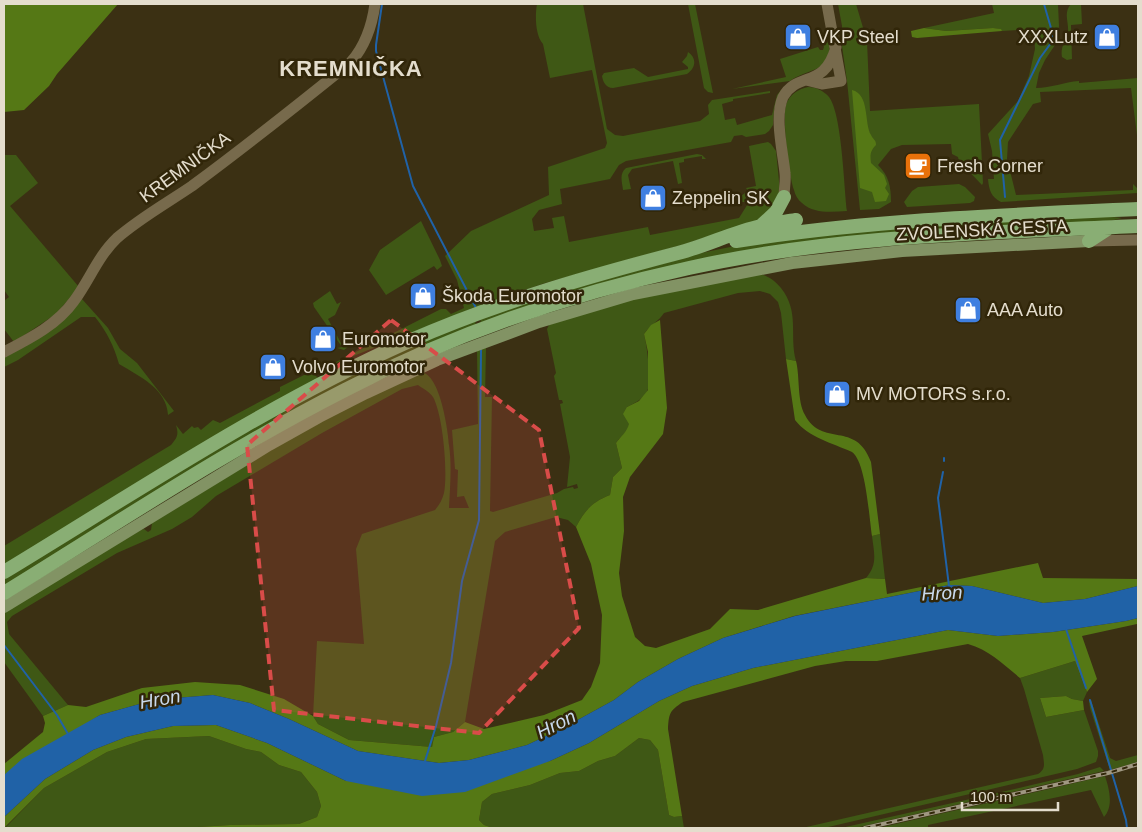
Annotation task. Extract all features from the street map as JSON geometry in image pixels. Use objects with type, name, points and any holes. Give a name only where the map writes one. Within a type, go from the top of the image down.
[{"type":"highway","points":[[761,226],[776,212],[784,196]]},
{"type":"highway","points":[[698,247],[792,232],[860,224],[1138,209]]},
{"type":"highway","points":[[4,572],[257,419],[341,373],[384,353],[477,314],[560,285],[698,247],[761,226],[796,220]]},
{"type":"highway","points":[[4,592],[297,415],[393,367],[480,337],[566,300],[641,279],[790,249],[898,238],[1138,226]]},
{"type":"highway","points":[[1089,241],[1109,227]]},
{"type":"highway","points":[[364,355],[384,353]]},
{"type":"main road","name":"ZVOLENSKÁ CESTA","points":[[4,606],[290,432],[480,337],[633,294],[736,273],[828,258],[902,251],[1089,241]]},
{"type":"street","name":"KREMNIČKA","points":[[4,352],[40,331],[66,311],[81,292],[99,260],[117,238],[195,183],[351,62],[366,41],[375,4]]},
{"type":"street","points":[[806,80],[822,84],[841,81],[827,4]]},
{"type":"street","points":[[784,196],[785,176],[780,135],[781,102],[791,88],[816,76],[829,66],[836,47]]},
{"type":"street","name":"ZVOLENSKÁ CESTA","points":[[1089,241],[1138,240]]},
{"type":"highlighted area","points":[[391,320],[539,430],[579,628],[479,733],[274,710],[247,445]]},
{"type":"green space","points":[[4,4],[118,4],[57,74],[49,86],[24,110],[4,112]]},
{"type":"green space","points":[[537,4],[583,4],[607,129],[615,135],[623,136],[700,121],[709,114],[708,105],[712,100],[770,91],[770,93],[733,99],[733,101],[722,104],[725,120],[735,118],[737,125],[772,115],[777,95],[782,91],[774,110],[773,125],[765,134],[746,137],[742,135],[734,136],[731,142],[626,161],[619,165],[610,179],[560,189],[562,204],[539,210],[532,219],[534,231],[554,228],[552,218],[564,216],[569,242],[648,227],[650,235],[739,218],[749,202],[739,202],[741,196],[748,191],[746,188],[756,186],[749,146],[768,142],[776,151],[780,191],[767,217],[685,244],[545,283],[473,308],[326,367],[317,366],[313,362],[316,358],[320,363],[330,365],[441,309],[446,309],[451,314],[464,308],[457,280],[445,256],[471,231],[549,195],[548,167],[605,148],[607,143],[592,70],[550,78],[543,44],[538,36]]},
{"type":"green space","points":[[688,4],[695,4],[713,93],[708,92],[704,88]]},
{"type":"green space","points":[[838,4],[856,4],[867,41],[870,111],[979,104],[982,185],[959,161],[958,157],[952,154],[951,144],[902,145],[891,149],[878,165],[885,173],[889,182],[891,202],[879,209],[860,210],[842,46],[842,26]]},
{"type":"green space","points":[[992,4],[1058,4],[1059,26],[1055,45],[1039,73],[1036,88],[1079,81],[1079,83],[1138,78],[1138,143],[1131,88],[1040,92],[1041,102],[1033,104],[1008,142],[1007,159],[1016,195],[1133,190],[1133,184],[1137,188],[1137,193],[1001,202],[993,195],[988,179],[994,179],[992,151],[988,134],[1018,101],[1029,76],[1035,49],[1034,29],[1002,31],[993,28],[946,31],[924,28],[994,13]]},
{"type":"green space","points":[[1071,4],[1081,4],[1082,24],[1071,25],[1072,59],[1067,60],[1062,57],[1062,50],[1068,32],[1067,11]]},
{"type":"green space","points":[[924,28],[946,31],[993,28],[1001,29],[1002,31],[912,37],[911,31]]},
{"type":"green space","points":[[829,42],[827,59],[823,65],[817,68],[790,81],[732,89],[786,77],[780,59],[818,47],[820,50],[823,50],[823,44]]},
{"type":"green space","points":[[688,52],[693,57],[694,66],[687,74],[613,88],[607,86],[603,80],[602,76],[604,73],[634,68],[648,77],[688,69],[682,62]]},
{"type":"green space","points":[[808,87],[825,93],[833,106],[840,134],[847,211],[817,211],[807,207],[794,192],[787,148],[785,112],[787,101],[792,95]]},
{"type":"green space","points":[[852,90],[862,97],[864,103],[869,130],[876,143],[871,153],[871,163],[884,175],[887,184],[885,188],[889,194],[886,201],[875,202],[872,192],[860,188]]},
{"type":"green space","points":[[697,154],[702,155],[706,159],[702,159],[702,156],[684,159],[684,162],[679,163],[682,183],[678,184],[673,161],[632,169],[628,175],[631,189],[623,190],[622,175],[626,168]]},
{"type":"green space","points":[[4,155],[16,155],[38,183],[10,206],[79,287],[56,314],[14,342],[4,329],[4,301],[9,297],[4,290]]},
{"type":"green space","points":[[959,184],[975,197],[974,201],[970,203],[907,207],[904,202],[912,191],[918,187]]},
{"type":"green space","points":[[1105,216],[1122,218],[1106,222],[805,243],[481,326],[480,316],[508,306],[701,253],[735,246],[825,232]]},
{"type":"green space","points":[[421,221],[442,266],[437,270],[434,266],[386,295],[369,270],[380,250]]},
{"type":"green space","points":[[758,274],[765,275],[773,280],[787,297],[792,315],[796,361],[786,359],[778,302],[770,294],[760,291],[738,293],[664,313],[649,328],[644,334],[649,369],[648,389],[642,398],[627,407],[629,425],[626,432],[616,443],[622,468],[613,477],[610,495],[590,507],[576,527],[568,520],[556,517],[505,532],[495,541],[465,722],[453,732],[434,737],[432,747],[349,740],[318,724],[313,716],[317,641],[364,644],[356,549],[362,534],[435,510],[440,504],[443,495],[445,459],[437,405],[433,397],[418,385],[402,389],[322,433],[216,496],[192,517],[172,529],[117,553],[12,616],[7,622],[9,634],[68,705],[43,716],[4,662],[4,611],[141,530],[144,529],[148,532],[151,530],[152,523],[319,421],[421,372],[428,375],[433,382],[445,415],[450,461],[449,508],[469,508],[464,496],[457,497],[458,470],[455,469],[452,430],[478,424],[477,350],[486,347],[485,397],[492,397],[490,511],[493,512],[557,493],[564,489],[578,488],[577,484],[567,487],[570,457],[560,404],[563,403],[562,400],[559,400],[554,376],[556,373],[547,329],[549,325],[611,304]]},
{"type":"green space","points":[[330,291],[337,304],[341,302],[335,315],[328,319],[341,343],[346,340],[348,347],[344,350],[337,348],[342,347],[313,303]]},
{"type":"green space","points":[[82,299],[108,328],[120,349],[137,363],[174,411],[168,415],[163,398],[151,384],[119,364],[110,339],[95,317],[81,317],[18,360],[4,367],[4,357]]},
{"type":"green space","points":[[475,318],[476,327],[424,349],[4,588],[4,577],[301,398]]},
{"type":"green space","points":[[660,320],[667,408],[663,434],[630,477],[623,497],[624,531],[619,573],[622,596],[635,637],[645,646],[656,648],[710,629],[730,609],[758,610],[866,578],[885,579],[887,594],[1038,563],[1043,578],[1138,579],[1138,586],[1085,599],[1043,603],[972,586],[949,585],[794,616],[723,638],[678,659],[638,682],[614,700],[527,745],[469,760],[439,763],[358,751],[250,703],[213,695],[143,703],[100,715],[4,775],[4,764],[43,732],[45,723],[43,716],[68,705],[86,707],[142,688],[195,682],[240,685],[284,699],[313,716],[318,724],[349,740],[432,747],[434,737],[453,732],[465,722],[484,729],[544,715],[582,700],[591,687],[600,663],[602,615],[591,564],[576,527],[590,507],[610,495],[613,477],[622,468],[616,443],[629,424],[623,414],[627,407],[639,401],[648,390],[648,352],[644,334],[651,325]]},
{"type":"green space","points":[[786,359],[796,361],[802,409],[812,425],[829,433],[848,437],[865,449],[871,462],[880,534],[872,536],[864,478],[857,458],[852,452],[813,435],[795,420]]},
{"type":"green space","points":[[308,373],[314,374],[318,378],[235,425],[4,566],[4,546],[171,445],[177,436],[176,425],[183,434],[192,426],[194,428],[198,427],[201,430],[213,420],[220,423],[280,391],[280,387]]},
{"type":"green space","points":[[880,534],[885,579],[866,578],[874,563],[872,536]]},
{"type":"green space","points":[[1138,618],[1138,625],[1082,636],[1097,679],[1087,692],[1075,661],[1020,678],[989,654],[968,644],[877,661],[846,661],[815,666],[683,702],[671,713],[668,729],[682,816],[674,817],[669,815],[658,750],[650,740],[639,738],[615,756],[598,761],[579,771],[560,773],[530,785],[492,794],[482,802],[479,820],[484,825],[493,828],[182,828],[299,824],[317,817],[321,806],[317,792],[301,772],[279,765],[261,752],[246,749],[209,736],[146,739],[107,752],[44,788],[4,828],[4,817],[45,779],[93,750],[126,737],[173,726],[216,725],[267,743],[346,781],[550,761],[589,743],[659,701],[692,686],[753,668],[948,630],[998,636],[1053,632]]},
{"type":"green space","points":[[1075,661],[1087,692],[1083,701],[1066,696],[1040,698],[1046,717],[1084,710],[1098,751],[1096,762],[1077,769],[824,828],[802,828],[1038,774],[1043,768],[1043,755],[1020,678]]},
{"type":"green space","points":[[1066,696],[1083,701],[1084,710],[1046,717],[1040,698]]},
{"type":"green space","points":[[1091,700],[1110,758],[1116,761],[1138,755],[1138,762],[1110,770],[1090,708],[1089,701]]},
{"type":"green space","points":[[209,736],[246,749],[261,752],[279,765],[301,772],[317,792],[321,806],[317,817],[299,824],[182,828],[5,828],[44,788],[107,752],[146,739]]},
{"type":"green space","points":[[639,738],[650,740],[658,750],[669,815],[674,817],[682,816],[684,828],[493,828],[484,825],[479,820],[482,802],[492,794],[530,785],[560,773],[579,771],[598,761],[615,756]]},
{"type":"green space","points":[[1100,767],[1104,771],[855,828],[841,828],[1019,788]]},
{"type":"green space","points":[[1105,776],[1110,802],[1104,817],[1091,790],[928,825],[928,827],[878,828]]},
{"type":"water","name":"Hron","points":[[949,585],[972,586],[1043,603],[1085,599],[1138,586],[1138,618],[1053,632],[998,636],[948,630],[753,668],[692,686],[659,701],[589,743],[550,761],[465,792],[422,796],[346,781],[267,743],[216,725],[173,726],[126,737],[93,750],[45,779],[4,817],[4,775],[22,759],[100,715],[143,703],[213,695],[250,703],[358,751],[439,763],[469,760],[527,745],[563,728],[614,700],[638,682],[678,659],[723,638],[795,616]]},
{"type":"waterway","points":[[382,4],[376,51],[413,186],[476,308]]},
{"type":"waterway","points":[[1005,197],[1000,140],[1040,58],[1051,43],[1053,35],[1044,4]]},
{"type":"waterway","points":[[425,761],[436,726],[451,663],[462,581],[479,520],[481,350]]},
{"type":"waterway","name":"Hron","points":[[943,472],[938,498],[949,586]]},
{"type":"waterway","points":[[1066,629],[1086,688]]},
{"type":"waterway","points":[[4,645],[57,715],[68,734]]},
{"type":"waterway","points":[[1090,700],[1127,828]]},
{"type":"railway","points":[[865,828],[1108,773],[1138,764]]},
{"type":"place","name":"VKP Steel","points":[[798,37]]},
{"type":"place","name":"XXXLutz","points":[[1107,37]]},
{"type":"place","name":"Fresh Corner","points":[[918,166]]},
{"type":"place","name":"Zeppelin SK","points":[[653,198]]},
{"type":"place","name":"Škoda Euromotor","points":[[423,296]]},
{"type":"place","name":"AAA Auto","points":[[968,310]]},
{"type":"place","name":"Euromotor","points":[[323,339]]},
{"type":"place","name":"Volvo Euromotor","points":[[273,367]]},
{"type":"place","name":"MV MOTORS s.r.o.","points":[[837,394]]},
{"type":"district","name":"KREMNIČKA","points":[[351,68]]}]
